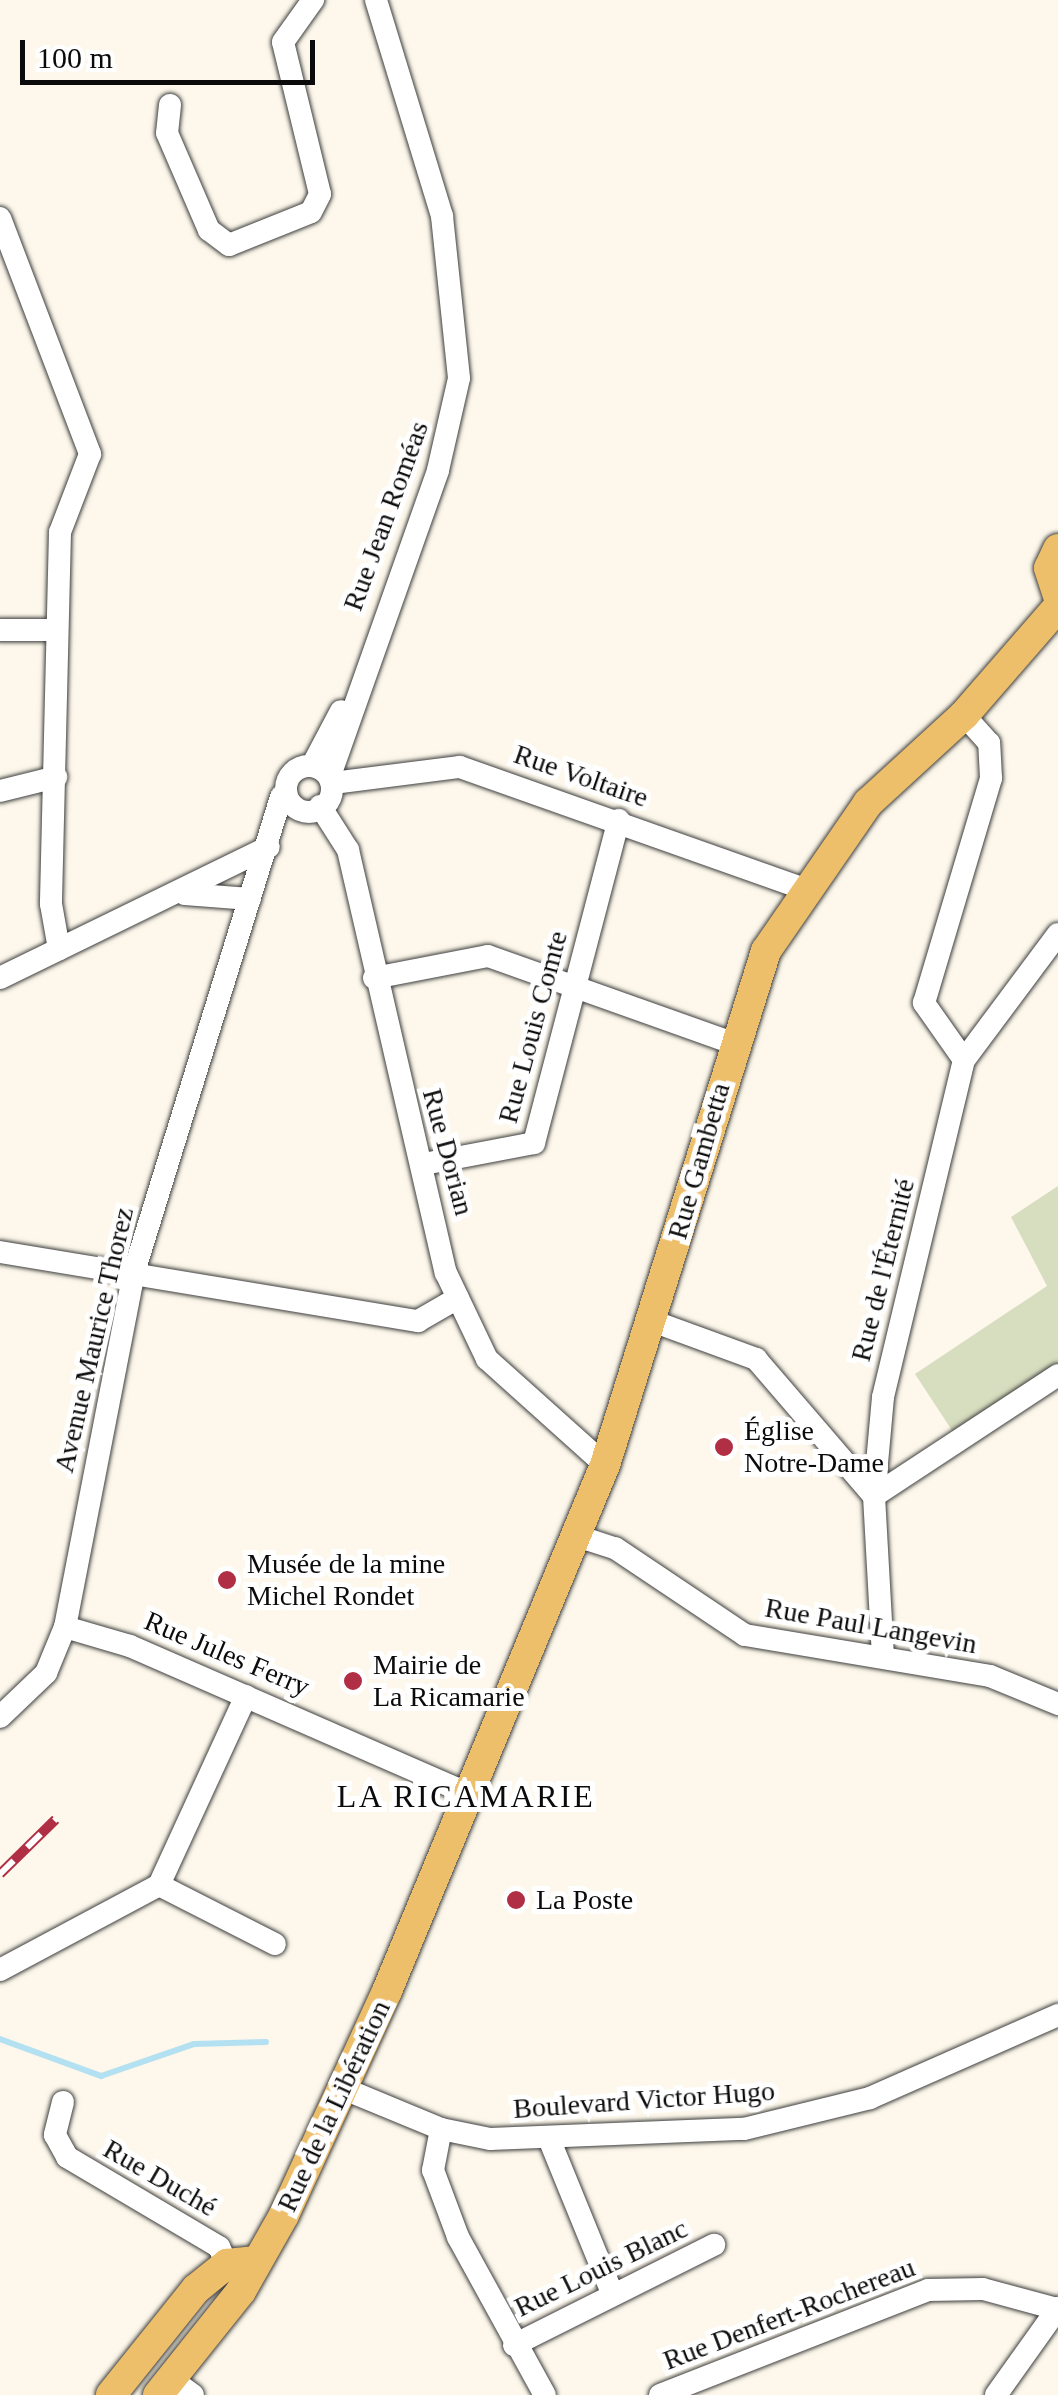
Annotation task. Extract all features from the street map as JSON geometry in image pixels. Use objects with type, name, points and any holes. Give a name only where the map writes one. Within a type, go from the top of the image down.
[{"type":"main road","points":[[1058,550],[1049,568],[1058,596]]},
{"type":"main road","name":"Rue Gambetta","points":[[468,1794],[605,1465],[655,1322],[733,1043],[766,951],[802,888],[868,804],[964,715],[1058,606]]},
{"type":"main road","name":"Rue de la Libération","points":[[174,2390],[240,2263],[342,2088],[468,1794]]},
{"type":"main road","points":[[111,2395],[240,2263]]},
{"type":"street","points":[[170,105],[167,133],[209,230],[229,244],[311,212],[320,194],[283,42],[313,0]]},
{"type":"street","name":"Rue Jean Roméas","points":[[311,808],[438,470],[459,378],[442,216],[376,0]]},
{"type":"street","points":[[0,218],[90,454],[60,532],[51,904],[59,950]]},
{"type":"street","points":[[0,630],[55,630]]},
{"type":"street","points":[[964,715],[989,743],[991,778],[924,1003],[964,1060]]},
{"type":"street","name":"Rue Voltaire","points":[[326,773],[460,767],[619,820],[802,888]]},
{"type":"street","points":[[281,796],[326,773]]},
{"type":"street","points":[[0,791],[56,777]]},
{"type":"street","points":[[281,796],[311,808]]},
{"type":"street","name":"Avenue Maurice Thorez","points":[[0,1716],[46,1674],[65,1627],[134,1272],[269,847],[281,796]]},
{"type":"street","name":"Avenue Maurice Thorez","points":[[269,847],[311,808]]},
{"type":"street","name":"Rue Dorian","points":[[311,808],[342,832],[374,978],[458,1298],[488,1359],[605,1465]]},
{"type":"street","name":"Rue Louis Comte","points":[[424,1164],[534,1143],[619,820]]},
{"type":"street","points":[[0,978],[269,847]]},
{"type":"street","points":[[161,900],[202,890],[250,899]]},
{"type":"street","name":"Rue de l'Éternité","points":[[883,1656],[874,1496],[883,1396],[964,1060],[1058,934]]},
{"type":"street","points":[[374,978],[488,956],[576,980],[733,1043]]},
{"type":"street","points":[[0,1252],[418,1320],[458,1298]]},
{"type":"street","points":[[655,1322],[756,1359],[874,1496],[1058,1375]]},
{"type":"street","name":"Rue Paul Langevin","points":[[577,1536],[615,1548],[745,1634],[990,1676],[1057,1700]]},
{"type":"street","name":"Rue Jules Ferry","points":[[65,1627],[363,1743],[468,1794]]},
{"type":"street","points":[[0,1970],[160,1886],[246,1696]]},
{"type":"street","points":[[160,1886],[275,1944]]},
{"type":"street","name":"Boulevard Victor Hugo","points":[[342,2088],[441,2130],[550,2142],[813,2117],[1058,2014]]},
{"type":"street","name":"Rue Duché","points":[[63,2102],[58,2145],[91,2174],[240,2263]]},
{"type":"street","points":[[441,2130],[433,2170],[514,2345],[545,2395]]},
{"type":"street","points":[[550,2142],[613,2296]]},
{"type":"street","name":"Rue Louis Blanc","points":[[514,2345],[714,2245]]},
{"type":"street","name":"Rue Denfert-Rochereau","points":[[660,2395],[928,2290],[984,2289],[1057,2308]]},
{"type":"street","points":[[996,2395],[1057,2308]]},
{"type":"green space","points":[[1058,1186],[1058,1365],[955,1435],[915,1374],[1047,1286],[1011,1217]]},
{"type":"waterway","points":[[0,2039],[101,2076],[194,2044],[266,2042]]},
{"type":"railway","points":[[0,1874],[56,1819]]},
{"type":"place","name":"Église Notre-Dame","points":[[724,1447]]},
{"type":"place","name":"Musée de la mine Michel Rondet","points":[[227,1580]]},
{"type":"place","name":"Mairie de La Ricamarie","points":[[353,1681]]},
{"type":"place","name":"La Poste","points":[[516,1900]]},
{"type":"district","name":"LA RICAMARIE","points":[[466,1796]]}]
